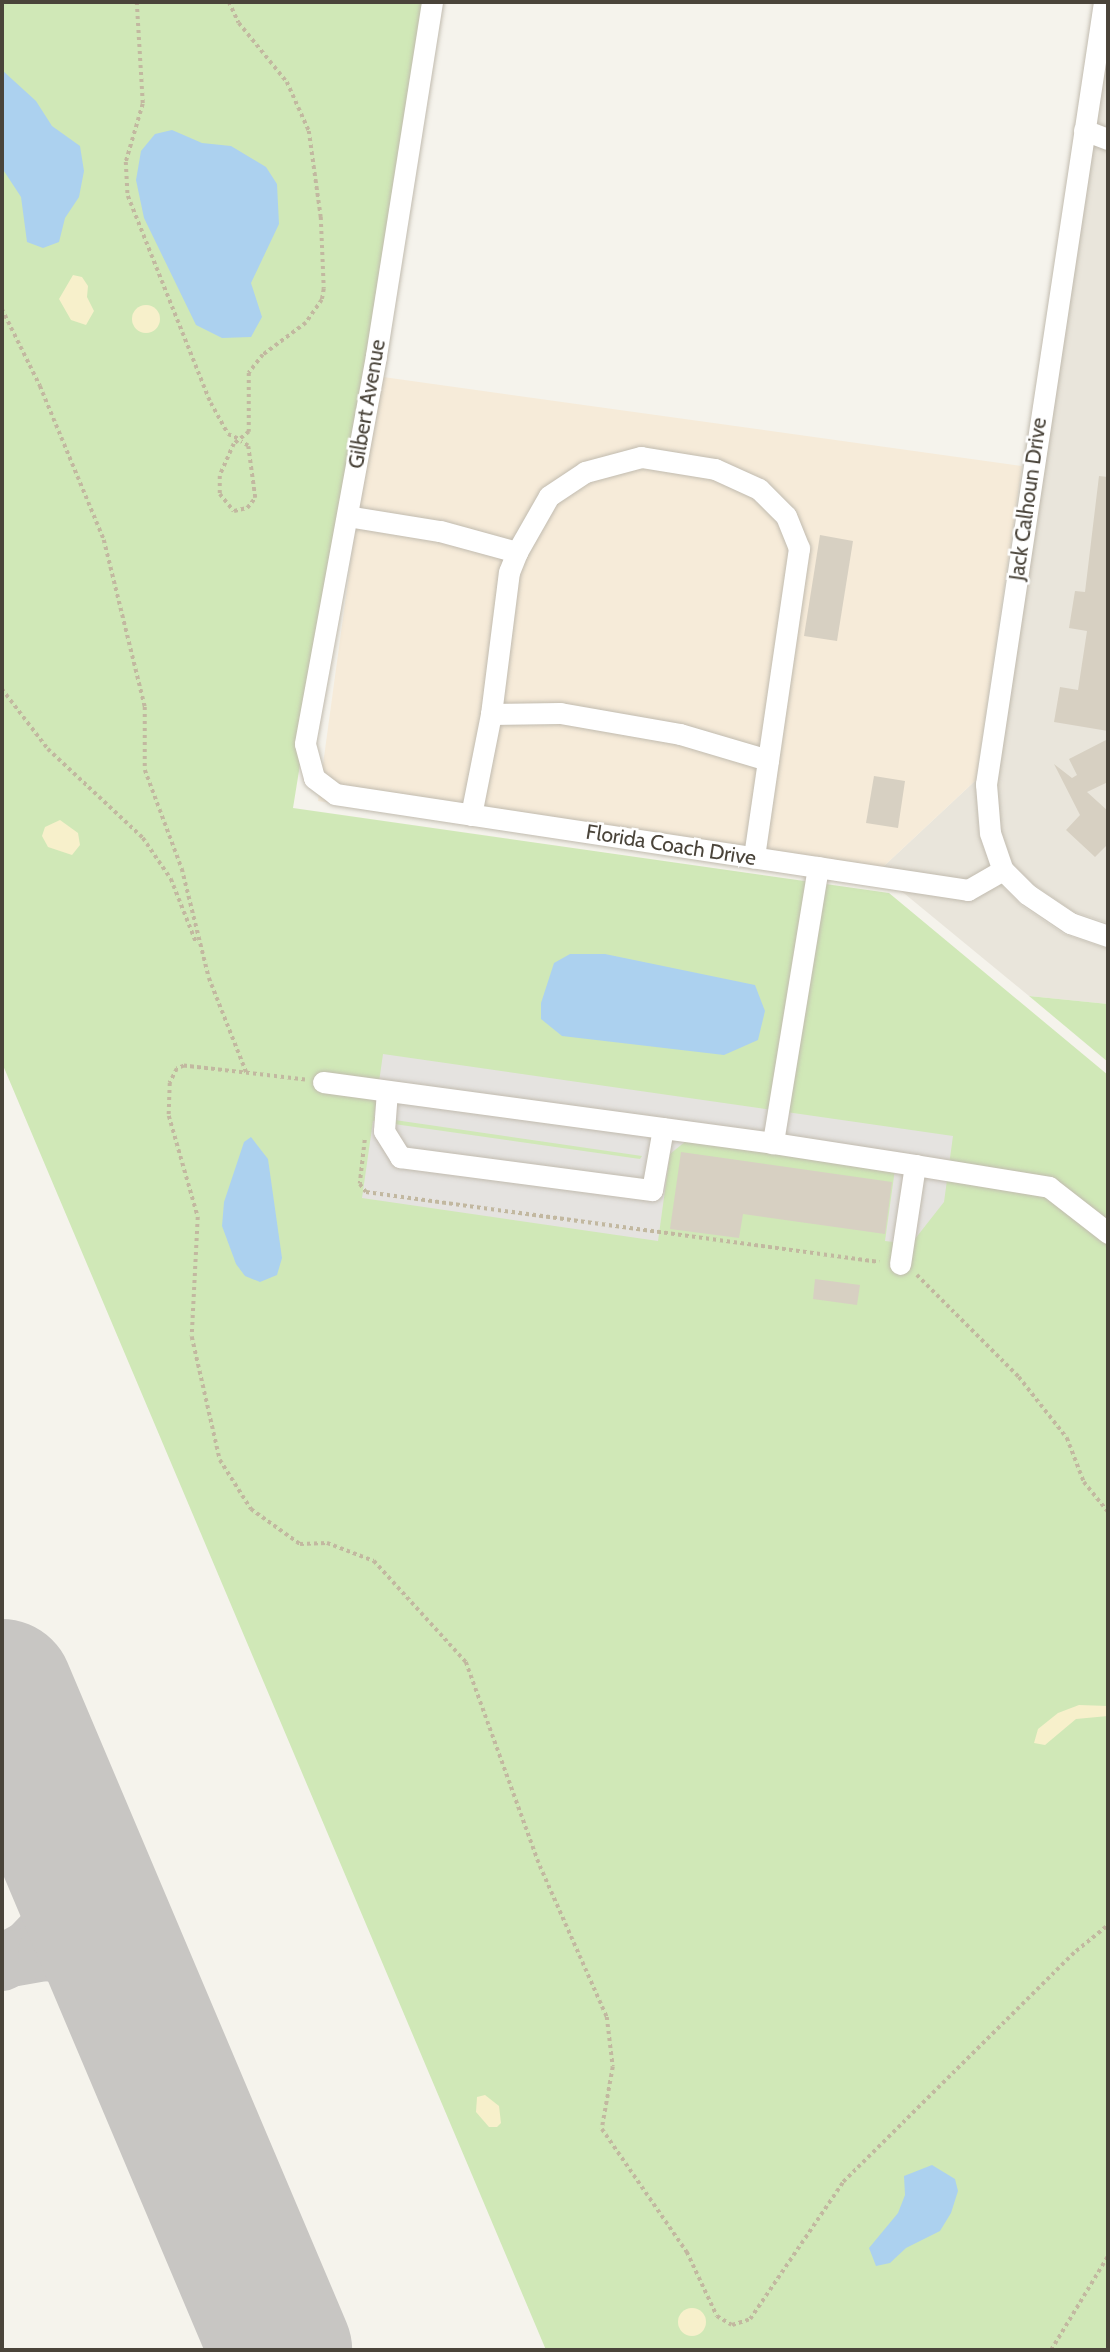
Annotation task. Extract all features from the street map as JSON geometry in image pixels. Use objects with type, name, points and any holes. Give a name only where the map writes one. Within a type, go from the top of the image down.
[{"type":"street","name":"Gilbert Avenue","points":[[335,794],[314,778],[305,744],[347,516],[432,2]]},
{"type":"street","name":"Jack Calhoun Drive","points":[[1104,2],[986,784],[990,833],[1003,870],[1027,894],[1070,923],[1108,936]]},
{"type":"street","points":[[1084,130],[1108,139]]},
{"type":"street","points":[[471,814],[491,714],[509,572],[517,552],[549,496],[585,472],[641,457],[715,469],[759,489],[786,516],[799,548],[754,858]]},
{"type":"street","points":[[347,516],[440,531],[517,552]]},
{"type":"street","points":[[491,714],[560,713],[680,734],[768,760]]},
{"type":"street","name":"Florida Coach Drive","points":[[335,794],[968,890],[1003,870]]},
{"type":"street","points":[[773,1143],[818,867]]},
{"type":"street","points":[[323,1082],[773,1143],[1049,1186],[1108,1233]]},
{"type":"street","points":[[387,1091],[384,1131],[400,1157],[652,1191],[663,1128]]},
{"type":"street","points":[[904,1265],[915,1165]]},
{"type":"path","points":[[138,2],[143,104],[126,162],[128,196],[206,393],[228,434],[240,440],[248,446],[255,498],[247,508],[234,511],[220,494],[220,476],[234,444],[240,440],[249,432],[246,382],[254,363],[306,323],[324,289],[321,217],[309,131],[287,82],[239,23],[229,2]]},
{"type":"path","points":[[2,309],[40,386],[70,467],[104,540],[121,594],[145,707],[145,770],[181,869],[203,961]]},
{"type":"path","points":[[2,689],[48,749],[143,838],[171,879],[247,1075]]},
{"type":"path","points":[[170,1083],[169,1116],[198,1217],[190,1305],[195,1362],[219,1460],[251,1509],[300,1544],[327,1543],[374,1561],[467,1662],[540,1866],[607,2017],[613,2067],[602,2129],[687,2252],[717,2316],[732,2325],[750,2319],[843,2182],[1076,1951],[1108,1925]]},
{"type":"path","points":[[904,1265],[1018,1377],[1068,1438],[1084,1482],[1108,1512]]},
{"type":"path","points":[[1051,2350],[1108,2256]]},
{"type":"shaded area","points":[[1108,46],[1108,923],[1074,912],[1033,884],[1012,863],[1001,830],[997,784]]},
{"type":"shaded area","points":[[376,376],[1022,466],[976,780],[869,880],[318,801]]},
{"type":"shaded area","points":[[976,780],[979,834],[995,879],[1021,905],[1064,934],[1108,949],[1108,1004],[1029,996],[894,885],[869,880]]},
{"type":"shaded area","points":[[383,1054],[953,1136],[944,1202],[911,1244],[885,1241],[895,1169],[686,1141],[670,1154],[658,1241],[362,1198],[373,1121],[640,1159],[642,1156],[374,1117]]},
{"type":"green space","points":[[2,2],[423,2],[293,808],[889,893],[1108,1075],[1108,2350],[546,2350],[2,1063]]},
{"type":"green space","points":[[1029,996],[1108,1004],[1108,1062]]},
{"type":"sand","points":[[73,275],[82,277],[88,286],[87,297],[94,311],[86,325],[71,320],[59,299]]},
{"type":"sand","points":[[146,305],[156,309],[160,319],[156,329],[146,333],[136,329],[132,319],[136,309]]},
{"type":"sand","points":[[60,820],[78,833],[80,845],[72,855],[48,847],[42,836],[45,827]]},
{"type":"sand","points":[[1079,1705],[1108,1706],[1108,1716],[1076,1719],[1045,1745],[1034,1743],[1038,1729],[1058,1713]]},
{"type":"sand","points":[[485,2095],[499,2106],[501,2123],[497,2127],[489,2127],[476,2112],[477,2097]]},
{"type":"sand","points":[[692,2308],[702,2312],[706,2322],[702,2332],[692,2336],[682,2332],[678,2322],[682,2312]]},
{"type":"water","points":[[2,70],[36,101],[52,126],[80,146],[84,171],[79,197],[65,218],[59,242],[43,248],[27,242],[21,197],[2,168]]},
{"type":"water","points":[[172,130],[202,143],[231,146],[266,167],[277,184],[279,224],[251,283],[262,317],[251,337],[222,338],[196,325],[144,218],[136,180],[141,151],[155,134]]},
{"type":"water","points":[[570,954],[605,954],[755,985],[765,1011],[758,1040],[724,1055],[562,1036],[541,1019],[541,1003],[554,963]]},
{"type":"water","points":[[251,1137],[268,1159],[282,1258],[277,1275],[260,1282],[245,1276],[236,1264],[222,1226],[224,1202],[244,1142]]},
{"type":"water","points":[[932,2165],[955,2179],[958,2191],[951,2213],[940,2231],[906,2248],[890,2263],[876,2266],[869,2248],[898,2213],[905,2195],[904,2176]]},
{"type":"building","points":[[1099,476],[1108,477],[1108,731],[1054,722],[1060,687],[1078,690],[1087,631],[1069,628],[1075,591],[1085,592]]},
{"type":"building","points":[[820,535],[853,541],[837,641],[804,636]]},
{"type":"building","points":[[1108,739],[1108,782],[1087,792],[1108,811],[1108,844],[1095,857],[1066,830],[1080,815],[1054,764],[1072,778],[1077,775],[1069,759]]},
{"type":"building","points":[[874,776],[905,781],[898,828],[866,823]]},
{"type":"building","points":[[681,1152],[892,1182],[885,1234],[743,1214],[739,1238],[670,1229]]},
{"type":"building","points":[[815,1279],[860,1285],[857,1305],[813,1299]]},
{"type":"taxiway","points":[[2,1701],[59,1837],[66,1876],[61,1901],[49,1927],[29,1948],[2,1963]]},
{"type":"taxiway","points":[[11,1959],[46,1953],[73,1957],[96,1968],[121,1990],[207,2189]]},
{"type":"runway","points":[[2,1690],[281,2350]]}]
